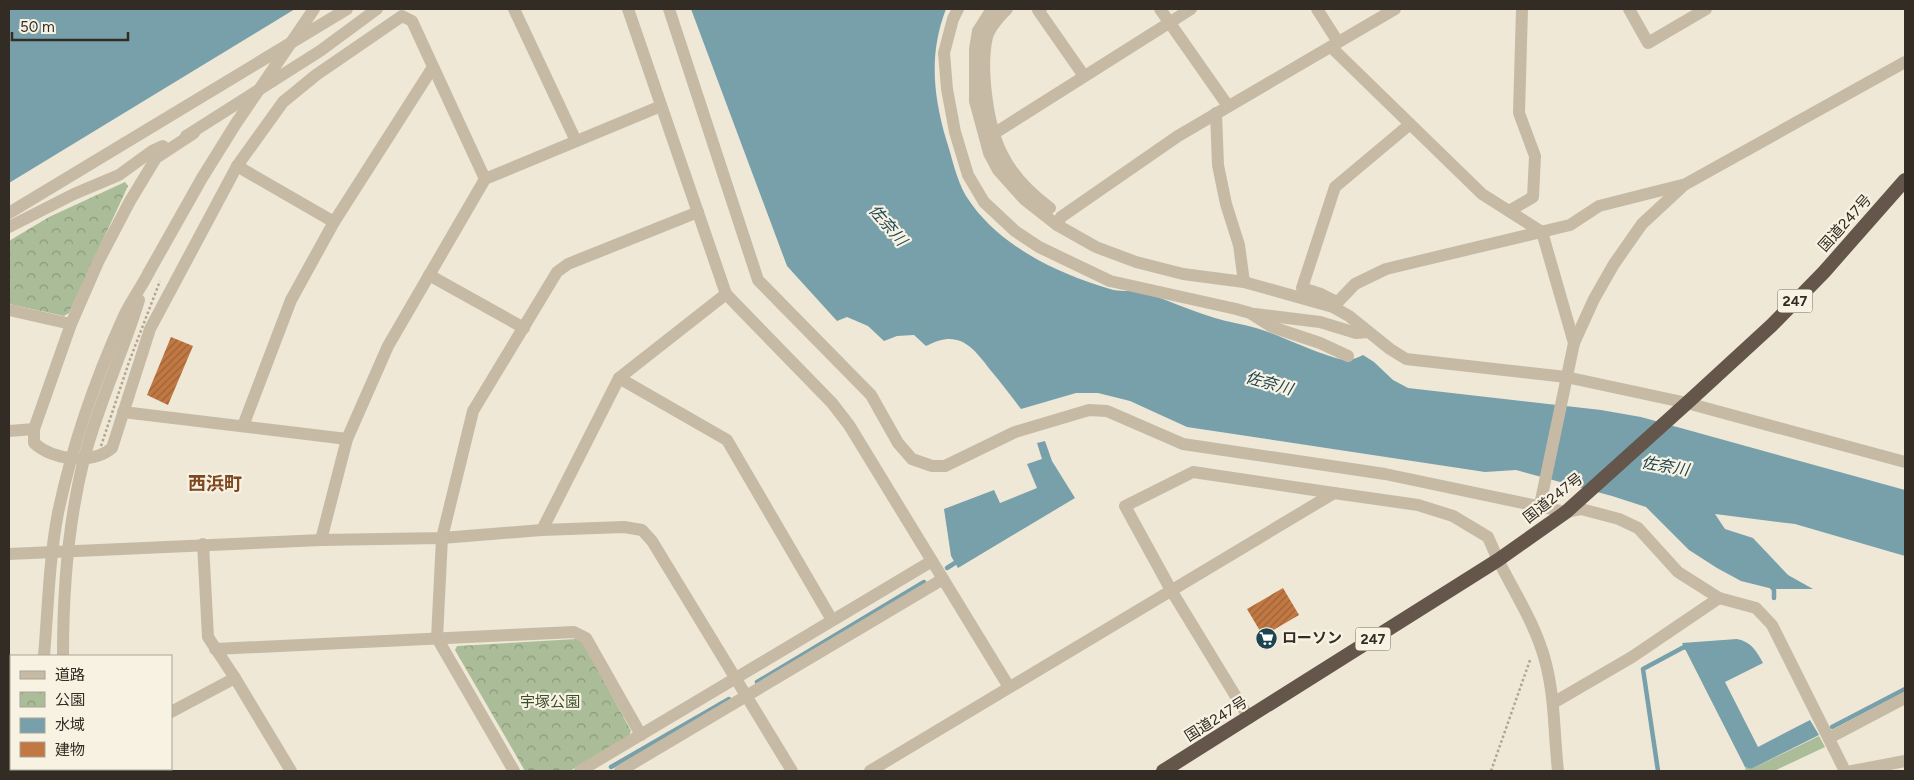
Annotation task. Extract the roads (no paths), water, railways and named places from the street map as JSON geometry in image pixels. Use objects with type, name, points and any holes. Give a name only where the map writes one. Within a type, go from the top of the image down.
[{"type":"highway","name":"国道247号","points":[[1162,771],[1498,560],[1566,512],[1772,325],[1905,180]]},
{"type":"street","points":[[63,655],[69,551],[82,421],[123,317],[151,278],[206,170],[314,9]]},
{"type":"street","points":[[9,213],[347,9]]},
{"type":"street","points":[[377,9],[320,51],[156,158],[130,201],[98,262],[71,324],[34,429],[34,443],[40,449],[78,459],[104,455],[112,448],[150,329],[237,166],[283,102],[316,75],[402,16],[412,20],[485,179]]},
{"type":"street","points":[[514,9],[576,141]]},
{"type":"street","points":[[628,9],[726,294],[832,403],[843,418],[1009,688]]},
{"type":"street","points":[[668,9],[758,280],[871,395],[898,442],[912,459],[932,466],[945,466],[1015,432],[1088,410],[1106,411],[1183,444],[1385,474],[1541,501],[1566,512],[1581,509],[1619,519],[1638,528],[1678,572],[1719,598],[1756,608],[1772,626],[1845,771]]},
{"type":"street","points":[[958,9],[952,19],[944,54],[947,89],[955,132],[968,175],[984,202],[1014,231],[1039,248],[1110,281],[1250,313],[1320,322],[1356,333],[1368,332]]},
{"type":"street","points":[[992,9],[978,31],[975,48],[975,101],[989,152],[998,170],[1024,199],[1096,247],[1136,262],[1183,274],[1244,282],[1335,304]]},
{"type":"street","points":[[1007,9],[996,20],[987,36],[984,82],[987,106],[1001,153],[1023,183],[1059,221]]},
{"type":"street","points":[[1041,9],[1038,10],[1084,76]]},
{"type":"street","points":[[1160,9],[1222,110],[1218,165],[1226,204],[1239,245],[1244,282]]},
{"type":"street","points":[[995,134],[1191,9]]},
{"type":"street","points":[[1318,9],[1334,45],[1409,125],[1482,194],[1542,232],[1574,344]]},
{"type":"street","points":[[1059,221],[1178,136],[1394,9]]},
{"type":"street","points":[[1508,211],[1534,197],[1535,156],[1519,113],[1522,9]]},
{"type":"street","points":[[1629,9],[1648,43],[1706,9]]},
{"type":"street","points":[[1541,501],[1574,344],[1594,299],[1619,256],[1642,224],[1684,185],[1905,62]]},
{"type":"street","points":[[243,426],[291,300],[334,222],[433,67]]},
{"type":"street","points":[[320,540],[347,439],[388,346],[485,179],[662,106]]},
{"type":"street","points":[[1409,125],[1335,187],[1302,288],[1321,294],[1368,332],[1406,359],[1565,382],[1687,403],[1905,462]]},
{"type":"street","points":[[9,227],[74,194],[119,175],[152,151],[194,133]]},
{"type":"street","points":[[237,166],[334,222]]},
{"type":"street","points":[[1335,304],[1355,284],[1386,269],[1570,225],[1599,206],[1684,185]]},
{"type":"street","points":[[514,771],[437,638],[442,538],[473,411],[557,272],[568,264],[698,212]]},
{"type":"street","points":[[429,275],[524,328]]},
{"type":"street","points":[[542,530],[619,378],[726,294]]},
{"type":"street","points":[[9,310],[71,324]]},
{"type":"street","points":[[1250,313],[1272,327],[1320,343],[1348,356]]},
{"type":"street","points":[[619,378],[727,440],[832,620]]},
{"type":"street","points":[[123,412],[347,439]]},
{"type":"street","points":[[9,430],[34,429]]},
{"type":"street","points":[[44,655],[52,552],[58,513],[78,459]]},
{"type":"street","points":[[1249,718],[1171,590],[1126,506],[1193,472],[1418,505],[1453,516],[1488,537],[1537,639],[1546,664],[1553,703],[1558,771]]},
{"type":"street","points":[[870,771],[1334,492]]},
{"type":"street","points":[[9,554],[203,544],[442,538],[542,530],[624,527],[642,530],[652,541],[792,771]]},
{"type":"street","points":[[203,544],[208,637],[291,771]]},
{"type":"street","points":[[580,771],[594,768],[641,735],[932,561]]},
{"type":"street","points":[[620,771],[943,579]]},
{"type":"street","points":[[1553,703],[1632,657],[1719,598]]},
{"type":"street","points":[[215,649],[574,632],[586,638],[641,735]]},
{"type":"street","points":[[172,711],[234,678]]},
{"type":"street","points":[[1829,738],[1905,698]]},
{"type":"street","points":[[1852,771],[1905,761]]},
{"type":"water","points":[[9,9],[295,9],[9,183]]},
{"type":"water","name":"佐奈川","points":[[691,9],[946,9],[937,42],[935,58],[936,90],[946,139],[957,175],[966,196],[979,213],[994,229],[1029,255],[1069,275],[1113,290],[1136,291],[1225,321],[1265,331],[1331,357],[1348,360],[1363,355],[1374,362],[1393,380],[1408,388],[1601,410],[1641,417],[1905,490],[1905,556],[1795,524],[1715,514],[1725,529],[1753,538],[1788,575],[1813,589],[1773,589],[1741,581],[1689,550],[1646,507],[1516,470],[1485,472],[1187,427],[1130,401],[1098,393],[1076,393],[1021,409],[978,355],[964,343],[948,339],[926,346],[914,335],[897,336],[884,341],[868,326],[847,317],[837,321],[787,266]]},
{"type":"water","points":[[1045,441],[1052,461],[1075,498],[958,568],[951,556],[944,509],[994,490],[1000,503],[1037,488],[1027,464],[1042,459],[1037,443]]},
{"type":"water","points":[[1737,639],[1753,647],[1763,663],[1725,682],[1758,747],[1810,720],[1819,735],[1751,769],[1745,767],[1682,643]]},
{"type":"waterway","points":[[947,568],[958,561]]},
{"type":"waterway","points":[[757,682],[924,582]]},
{"type":"waterway","points":[[1771,586],[1774,590],[1774,598]]},
{"type":"waterway","points":[[1658,771],[1643,669],[1684,647],[1687,648]]},
{"type":"waterway","points":[[1832,727],[1905,689]]},
{"type":"waterway","points":[[611,767],[729,699]]},
{"type":"place","name":"ローソン","points":[[1266,638]]},
{"type":"district","name":"西浜町","points":[[215,484]]},
{"type":"park label","name":"宇塚公園","points":[[550,702]]}]
